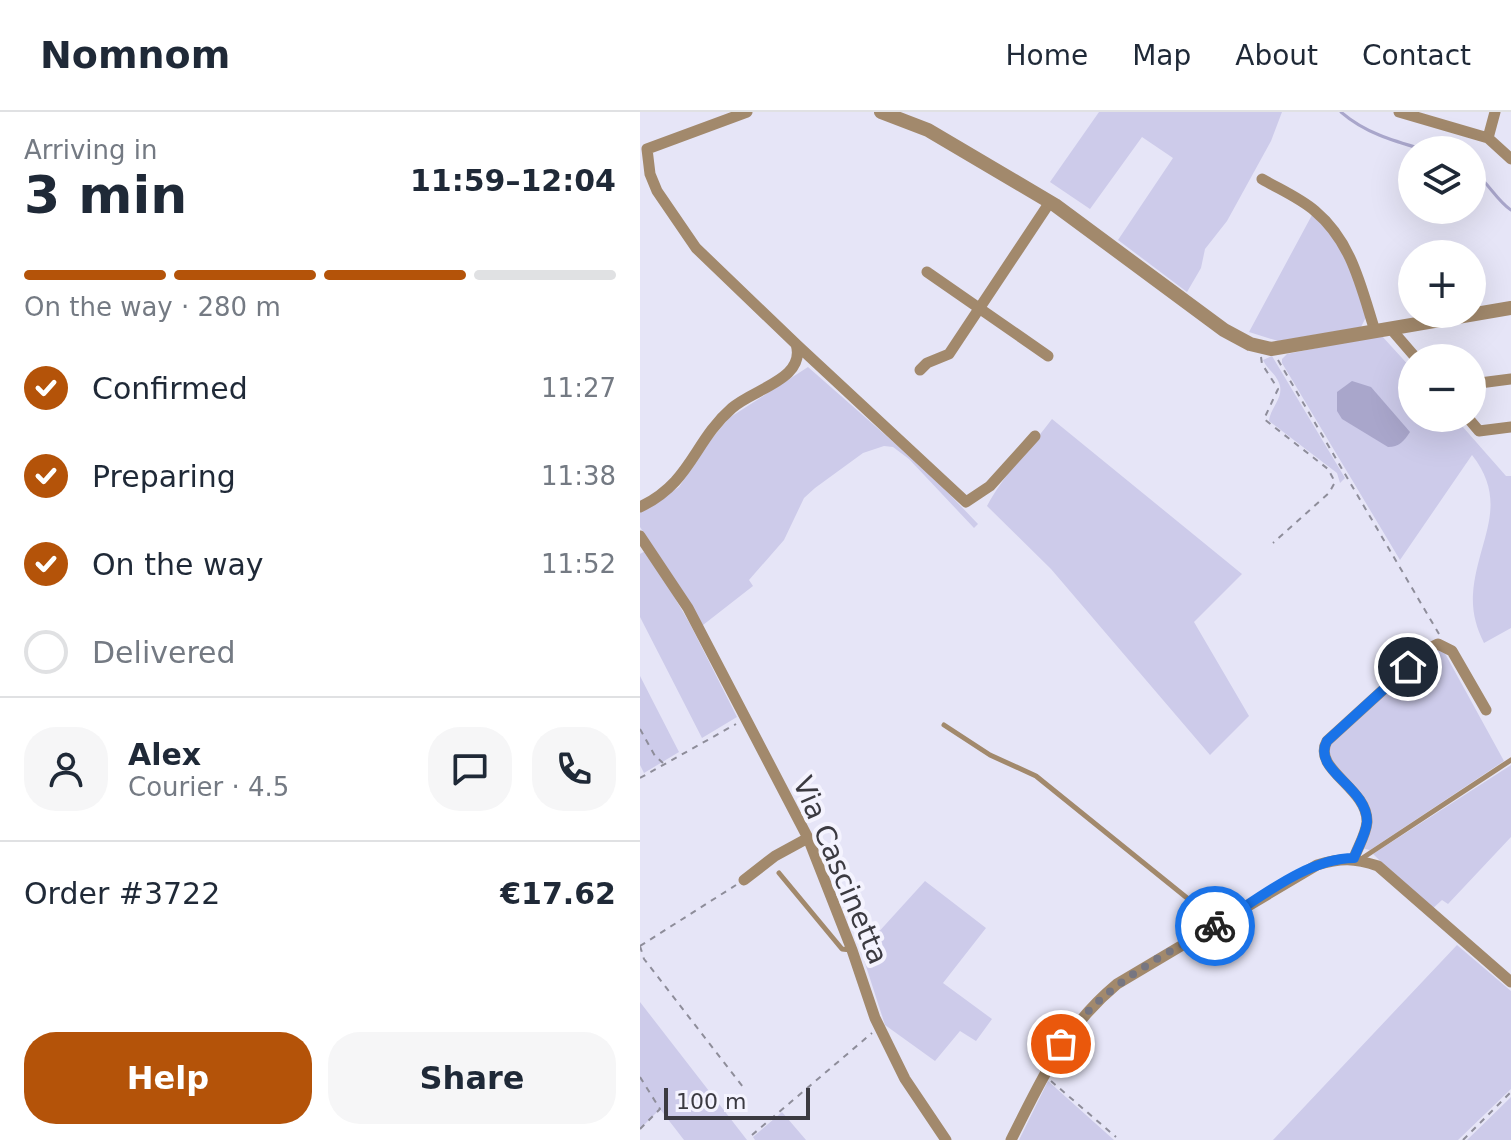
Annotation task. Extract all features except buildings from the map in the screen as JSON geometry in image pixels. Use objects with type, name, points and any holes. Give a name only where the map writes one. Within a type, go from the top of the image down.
[{"type":"street","points":[[747,112],[647,149],[650,174],[657,191],[696,248],[966,502],[990,486],[1035,436]]},
{"type":"street","points":[[881,112],[928,130],[1050,202],[1224,330],[1266,348],[1511,308]]},
{"type":"street","points":[[1399,112],[1488,138],[1511,159]]},
{"type":"street","points":[[1488,138],[1495,112]]},
{"type":"street","points":[[1262,179],[1314,210],[1340,238],[1357,273],[1375,331]]},
{"type":"street","points":[[920,370],[927,363],[949,354],[1050,202]]},
{"type":"street","points":[[927,272],[1048,356]]},
{"type":"street","points":[[1391,329],[1404,344]]},
{"type":"street","points":[[640,507],[671,487],[691,464],[708,433],[733,406],[795,368],[799,355],[796,344]]},
{"type":"street","points":[[1486,382],[1511,379]]},
{"type":"street","points":[[1486,430],[1511,427]]},
{"type":"street","name":"Via Cascinetta","points":[[640,536],[688,608],[808,838],[879,1027],[905,1079],[946,1140]]},
{"type":"street","points":[[1357,859],[1366,828],[1366,814],[1354,792],[1325,761],[1324,746],[1428,649],[1438,644],[1445,645],[1455,656],[1486,710]]},
{"type":"street","points":[[744,880],[786,849],[808,838]]},
{"type":"street","points":[[1011,1140],[1061,1044],[1099,999],[1117,984],[1317,865],[1340,858],[1357,859],[1378,866],[1511,982]]},
{"type":"lane","points":[[944,725],[990,755],[1036,776],[1218,924]]},
{"type":"lane","points":[[1357,859],[1511,760]]},
{"type":"lane","points":[[779,873],[842,949],[852,950]]},
{"type":"path","points":[[1266,348],[1262,364],[1278,389],[1264,419],[1328,469],[1335,482],[1329,493],[1273,543]]},
{"type":"path","points":[[1266,348],[1445,645]]},
{"type":"path","points":[[640,778],[744,720]]},
{"type":"path","points":[[640,729],[655,756],[664,763]]},
{"type":"path","points":[[743,1087],[644,959],[640,946],[744,880]]},
{"type":"path","points":[[752,1135],[879,1027]]},
{"type":"path","points":[[1044,1074],[1116,1137]]},
{"type":"path","points":[[640,1077],[660,1109],[640,1129]]},
{"type":"path","points":[[1463,1140],[1511,1092]]},
{"type":"shaded area","points":[[1099,112],[1282,112],[1271,141],[1227,221],[1205,249],[1201,268],[1187,292],[1118,240],[1173,158],[1142,137],[1090,209],[1050,182]]},
{"type":"shaded area","points":[[1312,215],[1340,242],[1367,315],[1361,327],[1278,341],[1249,332]]},
{"type":"shaded area","points":[[1381,335],[1398,354],[1398,432],[1467,432],[1506,476],[1511,476],[1511,628],[1484,643],[1475,619],[1473,594],[1491,507],[1483,473],[1472,455],[1400,560],[1282,363],[1287,354]]},
{"type":"shaded area","points":[[1272,356],[1345,478],[1340,483],[1337,473],[1269,421],[1280,393],[1278,380],[1263,360]]},
{"type":"shaded area","points":[[808,367],[932,476],[978,524],[974,528],[909,459],[893,447],[884,446],[863,453],[804,498],[784,540],[749,580],[753,586],[703,625],[640,527],[640,512],[679,487],[729,418]]},
{"type":"shaded area","points":[[1352,381],[1371,387],[1398,418],[1398,432],[1410,432],[1401,443],[1388,447],[1342,419],[1337,411],[1337,392]]},
{"type":"shaded area","points":[[1052,419],[1242,574],[1194,622],[1249,716],[1210,755],[1051,569],[987,506]]},
{"type":"shaded area","points":[[647,550],[690,624],[737,717],[702,738],[640,617],[640,554]]},
{"type":"shaded area","points":[[1442,648],[1504,761],[1370,850],[1361,848],[1371,823],[1329,762],[1326,748],[1427,653]]},
{"type":"shaded area","points":[[640,676],[679,752],[644,773],[640,765]]},
{"type":"shaded area","points":[[1511,765],[1511,837],[1448,904],[1442,900],[1431,910],[1373,854]]},
{"type":"shaded area","points":[[925,881],[986,928],[943,983],[992,1019],[976,1041],[960,1031],[935,1061],[885,1025],[864,960],[875,936]]},
{"type":"shaded area","points":[[1457,945],[1511,991],[1511,1089],[1458,1140],[1273,1140]]},
{"type":"shaded area","points":[[640,1002],[747,1140],[684,1140],[660,1109],[640,1129]]},
{"type":"shaded area","points":[[1048,1081],[1114,1140],[1019,1140]]},
{"type":"shaded area","points":[[1511,1097],[1511,1140],[1467,1140]]},
{"type":"shaded area","points":[[782,1112],[806,1140],[755,1140],[753,1137]]},
{"type":"waterway","points":[[1341,112],[1370,131],[1398,142]]},
{"type":"waterway","points":[[1486,184],[1511,210]]},
{"type":"way so far","points":[[1061,1044],[1079,1019],[1117,984],[1215,926]]},
{"type":"route","points":[[1215,926],[1317,865],[1340,858],[1354,858],[1366,828],[1366,814],[1354,792],[1325,761],[1323,750],[1327,741],[1408,667]]}]
